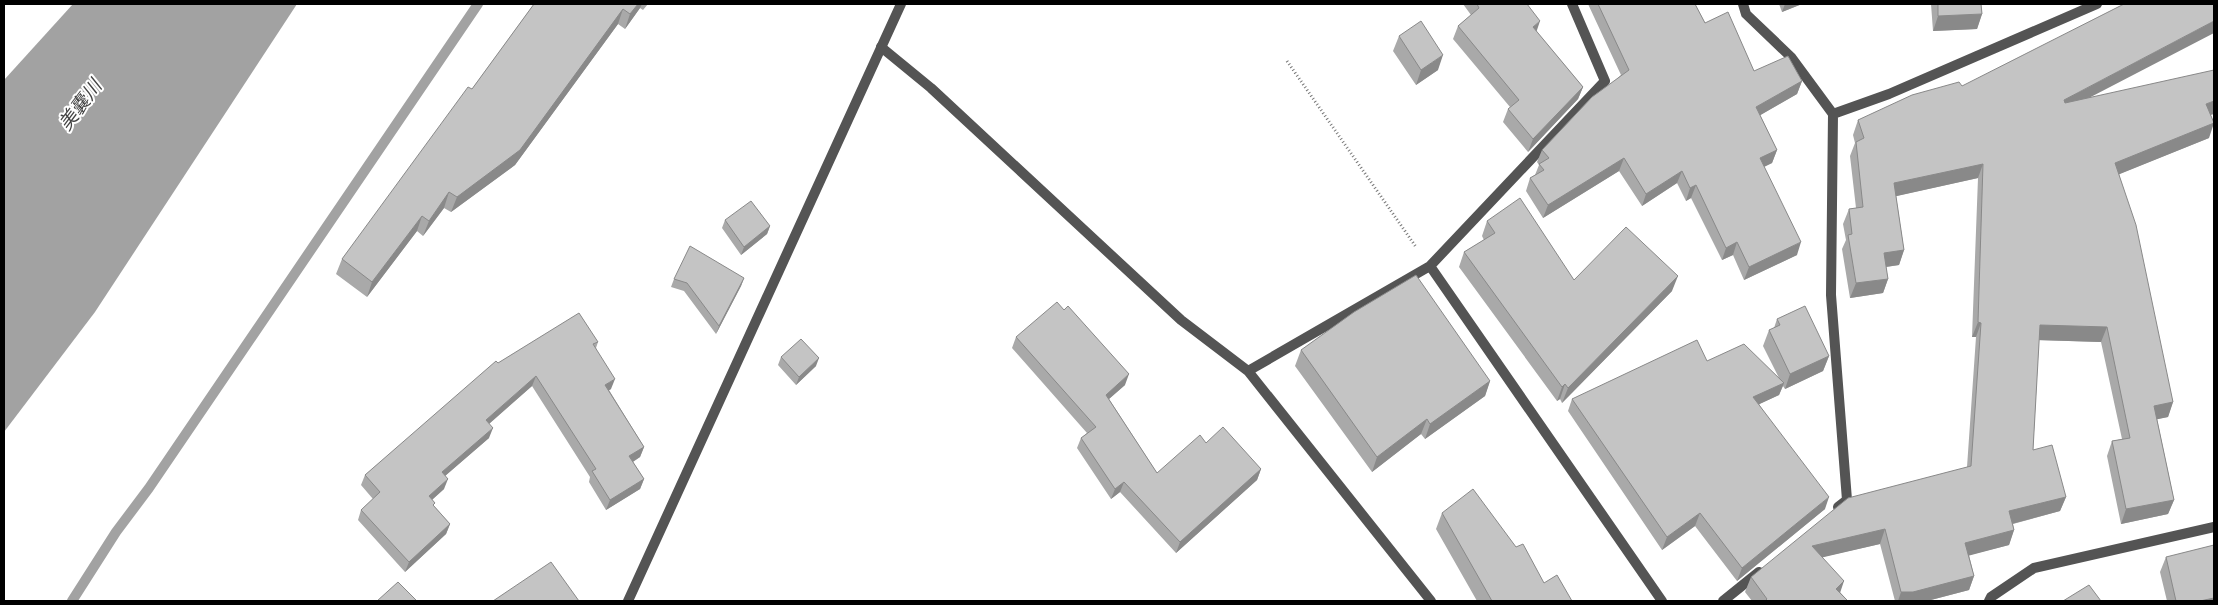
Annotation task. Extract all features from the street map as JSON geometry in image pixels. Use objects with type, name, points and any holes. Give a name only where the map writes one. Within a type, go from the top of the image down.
[{"type":"street","points":[[628,601],[901,4]]},
{"type":"street","points":[[1248,372],[1430,266],[1605,81],[1572,4]]},
{"type":"street","points":[[1743,4],[1746,14],[1791,57],[1833,114],[1831,295],[1847,500],[1832,512]]},
{"type":"street","points":[[1833,114],[1889,94],[2097,4]]},
{"type":"street","points":[[881,47],[931,88],[1180,320],[1248,372],[1431,601]]},
{"type":"street","points":[[1430,266],[1662,601]]},
{"type":"street","points":[[1989,601],[2034,568],[2214,527]]},
{"type":"street","points":[[1723,601],[1767,565]]},
{"type":"path","points":[[1287,61],[1430,266]]},
{"type":"water","name":"美嚢川","points":[[73,4],[297,4],[95,312],[4,432],[4,80]]},
{"type":"building","points":[[534,4],[638,4],[630,14],[623,9],[520,150],[457,197],[449,192],[429,221],[422,216],[372,282],[342,259],[468,87],[472,89]]},
{"type":"building","points":[[1477,4],[1527,4],[1540,21],[1533,27],[1583,87],[1533,139],[1508,109],[1519,100],[1458,26],[1479,8]]},
{"type":"building","points":[[1598,4],[1695,4],[1705,23],[1728,12],[1754,71],[1788,56],[1802,81],[1756,107],[1777,150],[1760,158],[1801,242],[1749,267],[1737,242],[1726,248],[1696,185],[1690,188],[1682,171],[1646,194],[1624,158],[1548,205],[1530,178],[1544,170],[1539,164],[1549,158],[1542,150],[1592,97],[1629,70]]},
{"type":"building","points":[[1938,4],[1981,4],[1982,14],[1938,16]]},
{"type":"building","points":[[2124,4],[2214,4],[2214,21],[2064,100],[2065,103],[2214,70],[2214,101],[2206,104],[2214,123],[2115,163],[2136,225],[2173,402],[2154,406],[2174,500],[2126,509],[2112,441],[2130,438],[2107,327],[2040,325],[2033,450],[2052,445],[2066,497],[2009,511],[2014,530],[1965,543],[1974,576],[1913,592],[1901,592],[1885,529],[1812,546],[1844,581],[1836,589],[1848,601],[1765,601],[1767,599],[1751,577],[1848,498],[1971,466],[1981,323],[1978,322],[1983,164],[1894,183],[1904,250],[1884,253],[1888,279],[1856,283],[1848,235],[1852,234],[1849,209],[1863,207],[1856,142],[1864,138],[1858,120],[1912,95],[1959,82],[1962,86]]},
{"type":"building","points":[[1421,21],[1443,55],[1421,70],[1399,36]]},
{"type":"building","points":[[1520,198],[1574,280],[1626,227],[1678,276],[1568,388],[1565,384],[1562,387],[1464,252],[1495,233],[1487,221]]},
{"type":"building","points":[[751,201],[770,226],[744,247],[725,220]]},
{"type":"building","points":[[690,246],[744,278],[719,326],[687,283],[674,279]]},
{"type":"building","points":[[1416,275],[1490,381],[1430,424],[1427,419],[1377,457],[1301,350],[1354,312]]},
{"type":"building","points":[[1057,302],[1064,310],[1068,306],[1129,374],[1106,395],[1157,473],[1200,435],[1206,443],[1223,427],[1261,469],[1180,542],[1124,482],[1115,489],[1081,438],[1096,427],[1016,337]]},
{"type":"building","points":[[1805,306],[1829,356],[1790,374],[1769,330],[1780,325],[1777,319]]},
{"type":"building","points":[[579,313],[598,342],[593,344],[615,379],[605,385],[644,447],[629,456],[644,479],[610,500],[592,471],[596,469],[536,376],[486,420],[493,428],[442,472],[448,479],[429,496],[435,503],[433,505],[450,524],[409,562],[361,510],[380,492],[365,475],[496,361],[498,363]]},
{"type":"building","points":[[801,339],[819,358],[799,377],[781,357]]},
{"type":"building","points":[[1697,340],[1707,361],[1744,344],[1784,383],[1753,397],[1829,497],[1742,568],[1700,513],[1667,537],[1572,399]]},
{"type":"building","points":[[1473,489],[1516,547],[1523,544],[1544,583],[1557,575],[1572,601],[1492,601],[1442,513]]},
{"type":"building","points":[[2214,545],[2214,598],[2200,601],[2176,601],[2166,557]]},
{"type":"building","points":[[551,562],[579,601],[493,601]]},
{"type":"building","points":[[398,582],[417,601],[377,601]]},
{"type":"building","points":[[2089,585],[2101,601],[2063,601]]},
{"type":"waterway","points":[[72,601],[116,532],[149,488],[478,4]]}]
